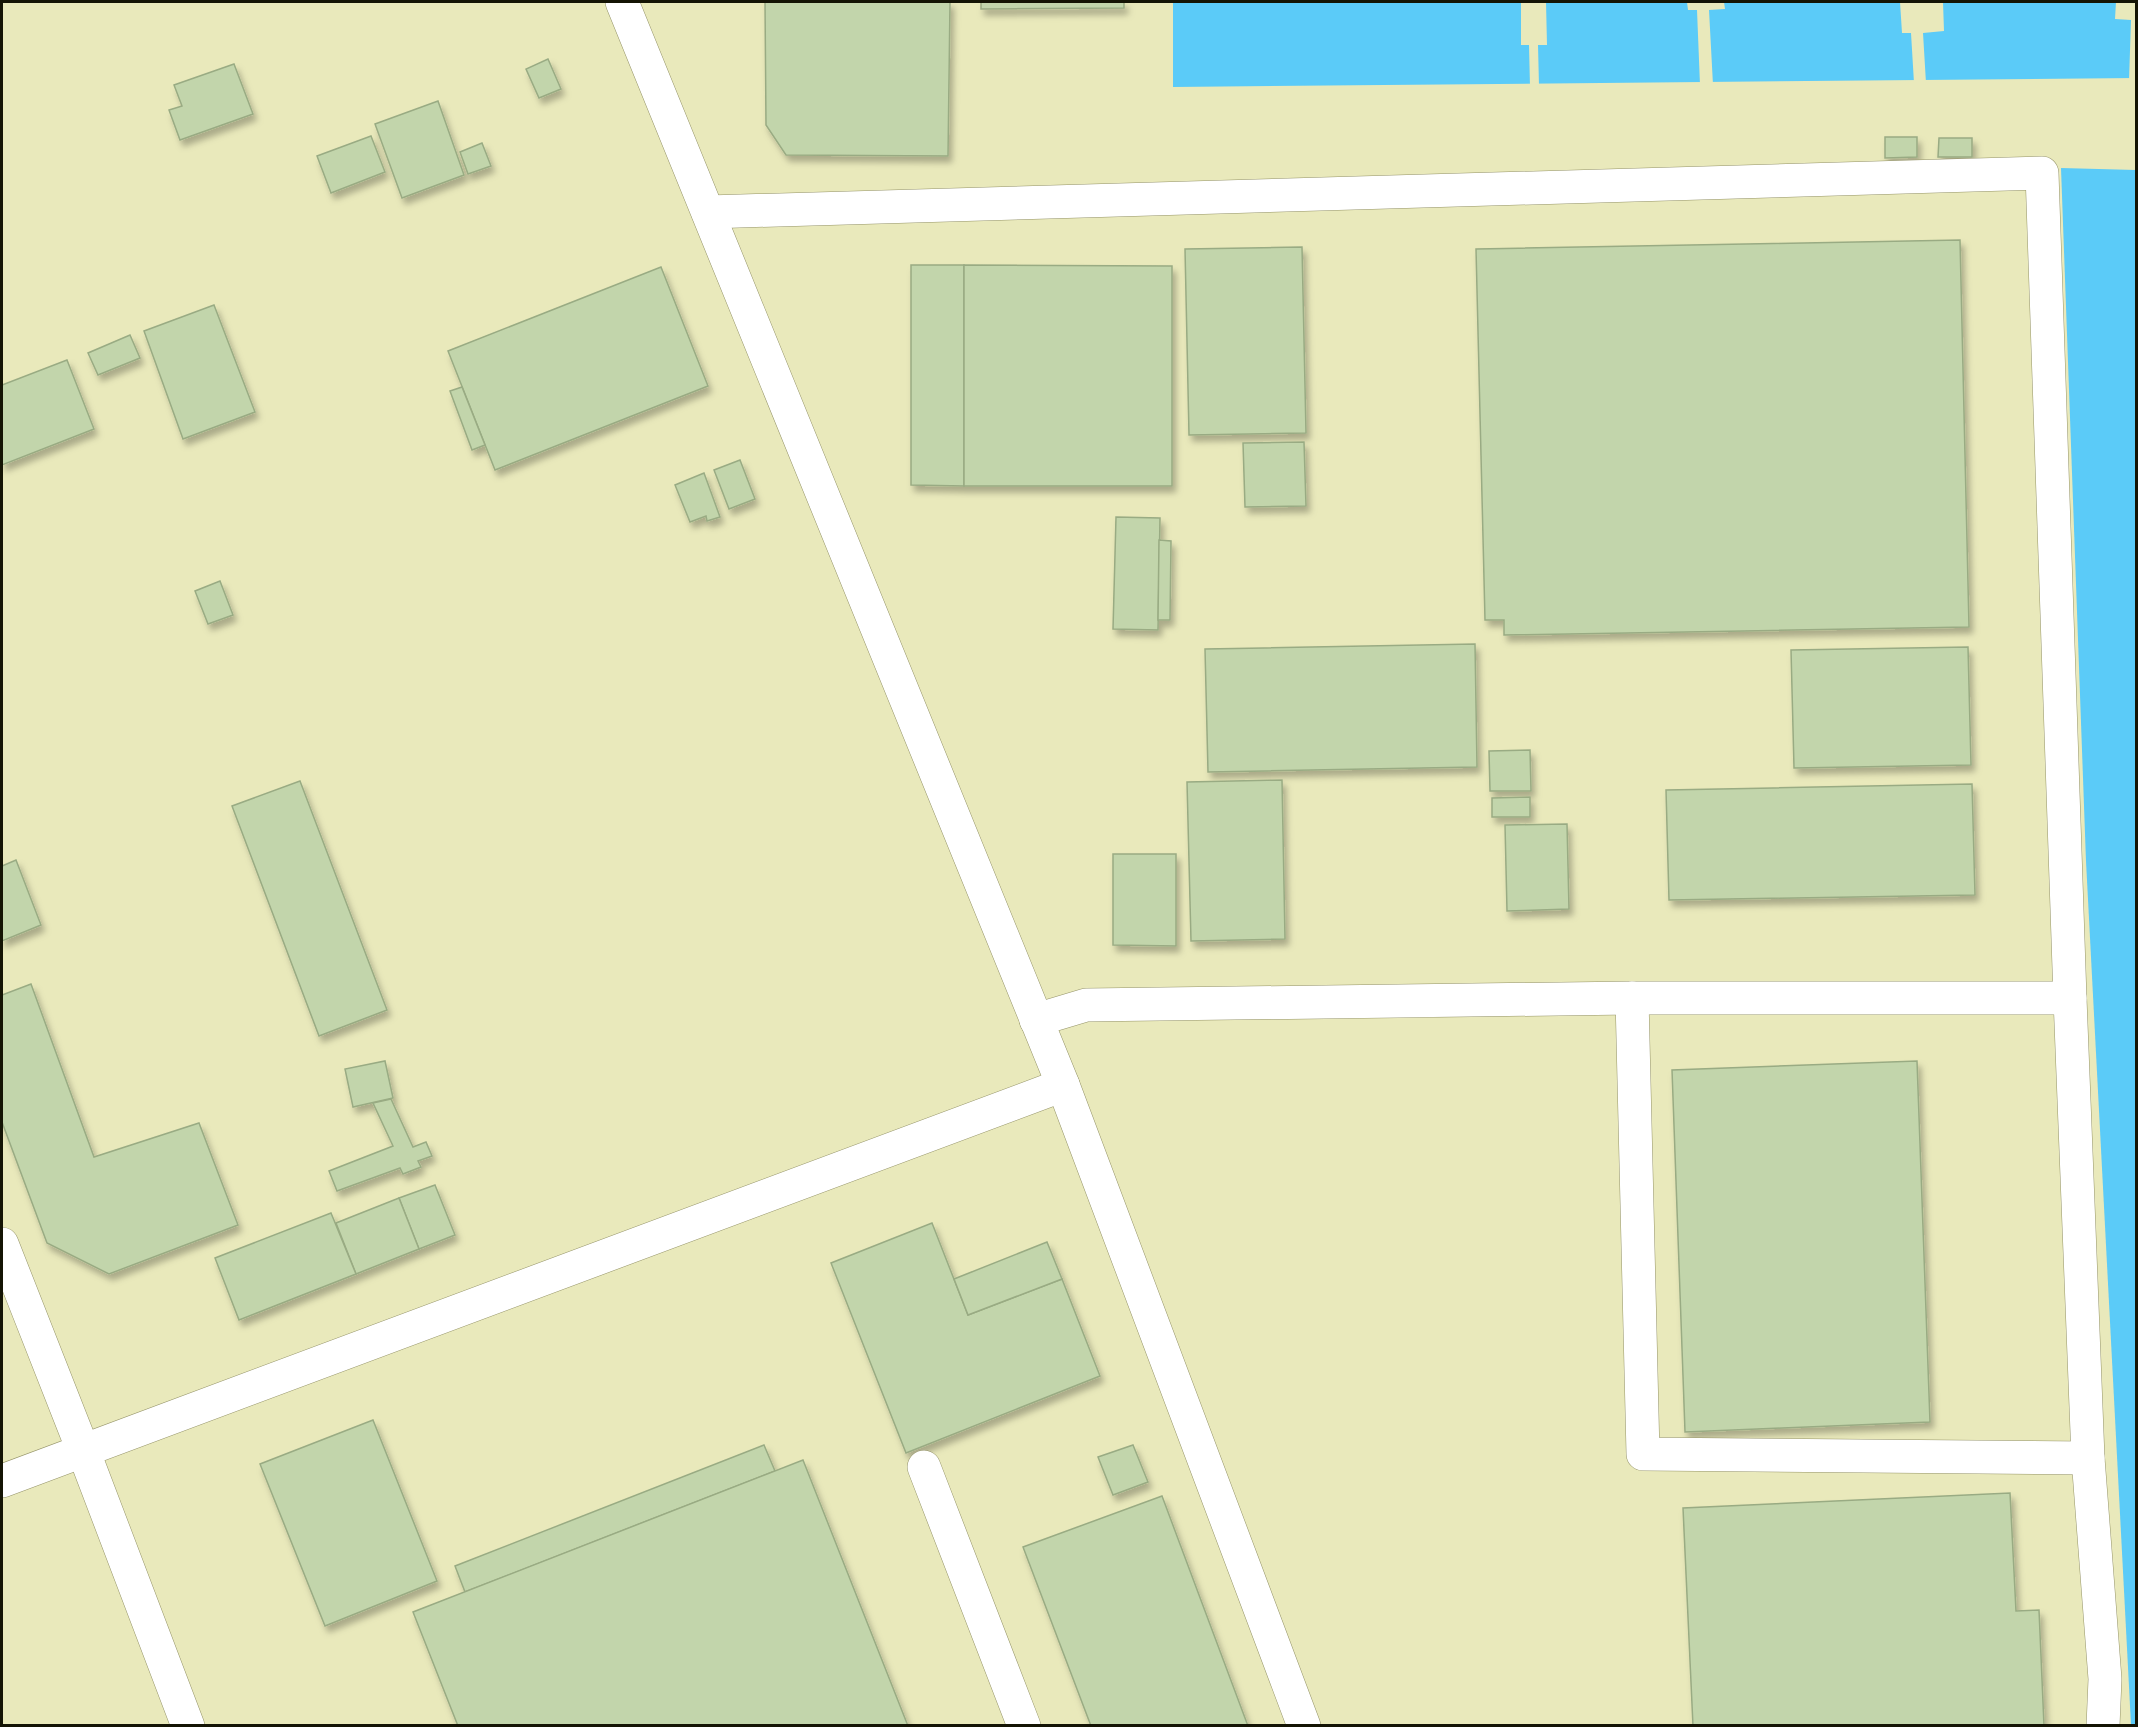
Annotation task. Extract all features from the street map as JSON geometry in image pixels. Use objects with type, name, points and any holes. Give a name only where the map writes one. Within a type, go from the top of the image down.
[{"type":"street","points":[[622,2],[1062,1085],[1304,1725]]},
{"type":"street","points":[[708,212],[2042,174],[2088,1458],[2105,1679],[2103,1725]]},
{"type":"street","points":[[1036,1020],[1086,1005],[1632,998],[2070,998]]},
{"type":"street","points":[[1632,998],[1643,1454],[2088,1458]]},
{"type":"street","points":[[2,1481],[1062,1085]]},
{"type":"street","points":[[2,1244],[188,1725]]},
{"type":"street","points":[[924,1467],[1024,1725]]},
{"type":"water","points":[[1173,2],[2136,2],[2136,78],[1173,87]]},
{"type":"water","points":[[2061,168],[2136,170],[2136,1726],[2131,1725],[2086,861]]},
{"type":"pier","points":[[1521,2],[1546,2],[1547,45],[1538,45],[1539,86],[1530,87],[1529,45],[1521,45]]},
{"type":"pier","points":[[1687,2],[1724,2],[1725,9],[1709,10],[1713,85],[1700,85],[1697,10],[1688,10]]},
{"type":"pier","points":[[1900,2],[1943,2],[1944,31],[1923,33],[1926,83],[1914,83],[1911,33],[1902,33]]},
{"type":"pier","points":[[2116,2],[2136,2],[2136,81],[2129,81],[2131,20],[2115,19]]},
{"type":"building","points":[[765,2],[950,2],[948,156],[786,155],[766,125]]},
{"type":"building","points":[[981,2],[1124,2],[1124,8],[981,9]]},
{"type":"building","points":[[548,59],[561,89],[539,98],[526,69]]},
{"type":"building","points":[[234,64],[253,114],[180,140],[169,110],[182,106],[174,85]]},
{"type":"building","points":[[438,101],[464,175],[402,198],[375,124]]},
{"type":"building","points":[[371,136],[385,172],[331,193],[317,156]]},
{"type":"building","points":[[1885,137],[1917,137],[1917,157],[1885,158]]},
{"type":"building","points":[[1939,138],[1972,138],[1972,157],[1938,157]]},
{"type":"building","points":[[482,143],[491,166],[468,174],[460,152]]},
{"type":"building","points":[[1960,240],[1969,627],[1504,635],[1504,620],[1485,620],[1476,249]]},
{"type":"building","points":[[1302,247],[1306,433],[1189,435],[1185,249]]},
{"type":"building","points":[[911,265],[964,265],[964,486],[911,485]]},
{"type":"building","points":[[964,265],[1172,266],[1172,486],[964,486]]},
{"type":"building","points":[[661,267],[708,386],[495,470],[448,351]]},
{"type":"building","points":[[214,305],[255,412],[183,439],[144,331]]},
{"type":"building","points":[[130,335],[140,358],[98,375],[88,353]]},
{"type":"building","points":[[67,360],[94,429],[2,465],[2,385]]},
{"type":"building","points":[[462,387],[485,445],[472,450],[450,391]]},
{"type":"building","points":[[1304,442],[1306,506],[1245,507],[1243,443]]},
{"type":"building","points":[[740,460],[755,499],[729,509],[714,470]]},
{"type":"building","points":[[704,473],[720,517],[707,521],[706,516],[690,522],[675,485]]},
{"type":"building","points":[[1116,517],[1160,518],[1158,630],[1113,629]]},
{"type":"building","points":[[1159,540],[1171,541],[1170,620],[1158,620]]},
{"type":"building","points":[[220,581],[233,615],[208,624],[195,591]]},
{"type":"building","points":[[1475,644],[1477,767],[1208,772],[1205,649]]},
{"type":"building","points":[[1968,647],[1971,765],[1794,768],[1791,650]]},
{"type":"building","points":[[1530,750],[1531,791],[1490,791],[1489,751]]},
{"type":"building","points":[[1282,780],[1285,939],[1191,941],[1187,782]]},
{"type":"building","points":[[300,781],[387,1010],[319,1036],[232,806]]},
{"type":"building","points":[[1972,784],[1975,895],[1669,900],[1666,790]]},
{"type":"building","points":[[1530,797],[1530,817],[1492,817],[1492,798]]},
{"type":"building","points":[[1567,824],[1569,909],[1507,911],[1505,825]]},
{"type":"building","points":[[1113,854],[1176,854],[1176,946],[1113,945]]},
{"type":"building","points":[[16,860],[41,925],[2,941],[2,866]]},
{"type":"building","points":[[31,984],[94,1157],[199,1123],[238,1225],[109,1274],[47,1243],[2,1122],[2,995]]},
{"type":"building","points":[[385,1061],[393,1098],[353,1107],[345,1069]]},
{"type":"building","points":[[1917,1061],[1930,1422],[1685,1432],[1672,1070]]},
{"type":"building","points":[[391,1099],[413,1147],[426,1142],[432,1156],[418,1161],[421,1167],[403,1174],[400,1168],[337,1191],[329,1171],[393,1146],[373,1103]]},
{"type":"building","points":[[435,1185],[455,1235],[419,1249],[399,1198]]},
{"type":"building","points":[[399,1198],[419,1249],[356,1274],[336,1223]]},
{"type":"building","points":[[331,1213],[356,1274],[239,1320],[215,1258]]},
{"type":"building","points":[[932,1223],[968,1315],[1062,1279],[1100,1376],[906,1453],[831,1263]]},
{"type":"building","points":[[1047,1242],[1062,1279],[968,1315],[954,1279]]},
{"type":"building","points":[[373,1420],[437,1581],[325,1626],[260,1464]]},
{"type":"building","points":[[764,1445],[775,1471],[465,1592],[455,1566]]},
{"type":"building","points":[[1133,1445],[1148,1482],[1113,1495],[1098,1457]]},
{"type":"building","points":[[803,1460],[908,1726],[458,1726],[413,1612]]},
{"type":"building","points":[[2010,1493],[2016,1611],[2039,1610],[2044,1726],[1693,1726],[1683,1508]]},
{"type":"building","points":[[1162,1496],[1248,1726],[1091,1726],[1023,1547]]}]
